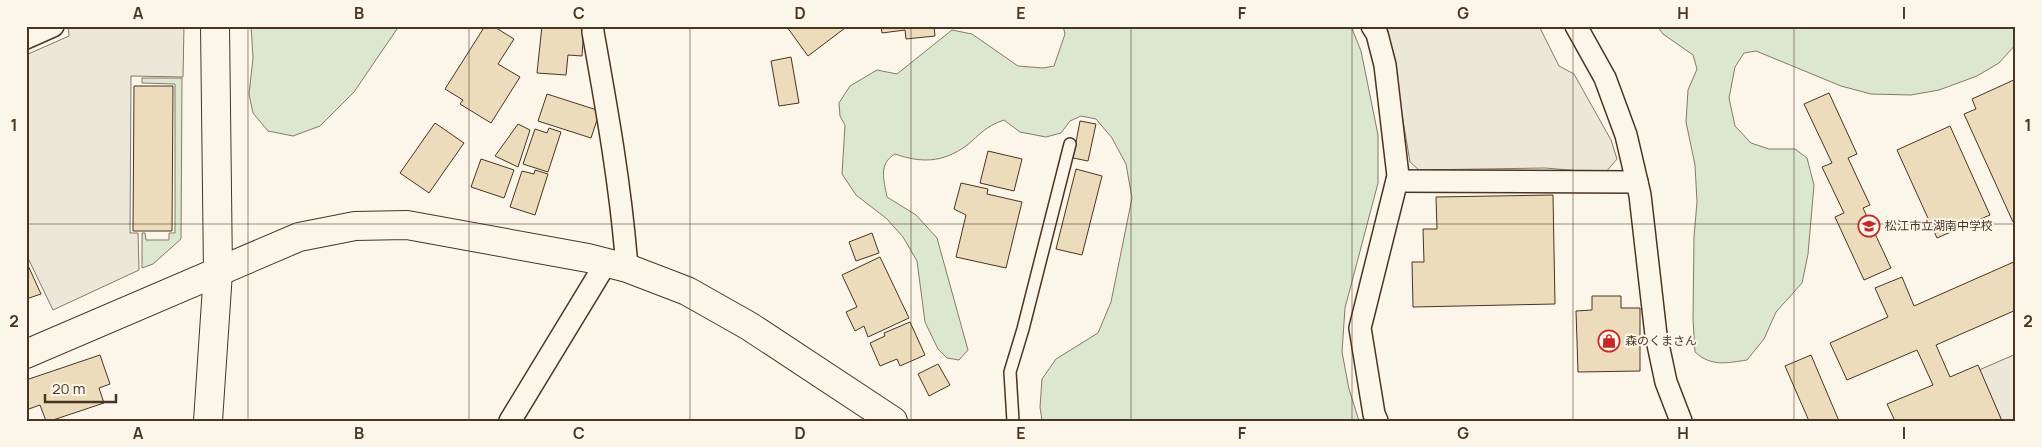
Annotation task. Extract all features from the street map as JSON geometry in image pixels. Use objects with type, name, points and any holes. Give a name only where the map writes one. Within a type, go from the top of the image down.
[{"type":"street","points":[[26,38],[53,26]]},
{"type":"street","points":[[208,421],[218,272],[215,26]]},
{"type":"street","points":[[510,421],[616,265],[622,206],[608,114],[592,32],[593,26]]},
{"type":"street","points":[[1372,26],[1377,34],[1385,65],[1398,176],[1360,328],[1374,414],[1377,421]]},
{"type":"street","points":[[1576,26],[1604,78],[1626,135],[1640,195],[1656,335],[1666,382],[1681,421]]},
{"type":"street","points":[[1396,181],[1637,182]]},
{"type":"street","points":[[26,354],[299,237],[355,226],[407,226],[616,265],[686,291],[749,326],[893,421]]},
{"type":"lane","points":[[1013,421],[1010,372],[1023,329],[1070,144]]},
{"type":"green space","points":[[251,26],[399,26],[354,92],[320,126],[293,136],[268,131],[253,113],[249,94],[253,58]]},
{"type":"green space","points":[[1063,26],[1351,26],[1361,51],[1378,135],[1378,183],[1345,308],[1342,352],[1349,389],[1359,421],[1042,421],[1040,407],[1042,379],[1056,359],[1098,333],[1111,302],[1132,198],[1126,164],[1112,138],[1096,119],[1081,116],[1070,121],[1061,133],[1046,137],[1020,132],[1004,120],[987,128],[966,146],[948,156],[923,160],[895,154],[886,163],[884,173],[887,197],[916,215],[937,238],[968,350],[959,360],[947,358],[938,349],[925,322],[917,261],[903,237],[887,219],[856,195],[842,174],[845,125],[840,116],[839,103],[850,86],[877,70],[897,74],[952,30],[972,34],[1018,66],[1043,68],[1054,66],[1065,34]]},
{"type":"green space","points":[[1657,26],[2016,26],[2016,44],[1999,63],[1977,76],[1939,90],[1911,95],[1871,94],[1841,86],[1756,51],[1744,53],[1735,67],[1729,98],[1735,126],[1751,143],[1769,149],[1795,149],[1807,158],[1814,185],[1808,254],[1802,283],[1776,312],[1764,339],[1747,360],[1720,363],[1707,360],[1695,352],[1693,319],[1694,237],[1697,202],[1695,165],[1686,122],[1688,90],[1697,69],[1693,55],[1663,34]]},
{"type":"green space","points":[[142,78],[182,78],[181,239],[153,264],[142,268],[142,233],[145,233],[146,240],[169,240],[169,233],[175,233],[175,84],[142,83]]},
{"type":"shaded area","points":[[68,26],[184,26],[183,77],[131,76],[130,233],[138,233],[139,270],[53,310],[26,254],[26,55],[69,36]]},
{"type":"shaded area","points":[[1387,26],[1539,26],[1559,66],[1574,74],[1611,140],[1617,159],[1605,173],[1545,168],[1419,170],[1410,162]]},
{"type":"shaded area","points":[[2016,354],[2016,421],[2002,421],[1979,370]]},
{"type":"building","points":[[485,26],[493,26],[514,39],[498,64],[520,77],[491,123],[460,104],[463,100],[445,89]]},
{"type":"building","points":[[542,26],[584,26],[582,56],[568,55],[566,75],[537,73]]},
{"type":"building","points":[[843,26],[845,28],[808,56],[787,27]]},
{"type":"building","points":[[881,26],[934,26],[935,36],[906,39],[905,30],[882,33]]},
{"type":"building","points":[[791,57],[799,103],[779,106],[771,61]]},
{"type":"building","points":[[2016,79],[2016,221],[2013,222],[1964,114],[1976,109],[1972,99]]},
{"type":"building","points":[[134,86],[173,86],[172,231],[133,231]]},
{"type":"building","points":[[1829,93],[1857,154],[1848,158],[1870,205],[1863,208],[1891,268],[1864,280],[1835,217],[1844,213],[1822,167],[1832,163],[1804,104]]},
{"type":"building","points":[[547,94],[600,111],[591,138],[538,121]]},
{"type":"building","points":[[1080,121],[1096,124],[1088,161],[1073,158]]},
{"type":"building","points":[[435,123],[464,143],[429,193],[400,173]]},
{"type":"building","points":[[518,124],[530,130],[518,167],[495,156]]},
{"type":"building","points":[[1950,126],[1990,215],[1937,238],[1897,150]]},
{"type":"building","points":[[549,128],[561,132],[548,172],[523,164],[535,129],[547,133]]},
{"type":"building","points":[[988,151],[1022,159],[1014,191],[980,183]]},
{"type":"building","points":[[481,159],[514,170],[504,198],[471,187]]},
{"type":"building","points":[[1076,169],[1102,176],[1082,255],[1056,249]]},
{"type":"building","points":[[535,170],[548,174],[535,215],[510,207],[522,171],[534,174]]},
{"type":"building","points":[[961,183],[988,189],[987,194],[1022,202],[1006,268],[956,257],[966,215],[954,209]]},
{"type":"building","points":[[1553,195],[1555,304],[1413,307],[1412,262],[1424,262],[1423,229],[1437,229],[1436,197]]},
{"type":"building","points":[[872,233],[879,253],[856,261],[849,242]]},
{"type":"building","points":[[880,257],[909,318],[868,337],[864,326],[855,331],[846,312],[857,307],[842,275]]},
{"type":"building","points":[[26,261],[41,294],[26,299]]},
{"type":"building","points":[[2016,261],[2016,310],[1936,345],[1950,377],[1978,365],[2002,421],[1895,421],[1887,404],[1933,385],[1917,350],[1847,380],[1830,343],[1888,317],[1875,288],[1902,277],[1914,306]]},
{"type":"building","name":"森のくまさん","points":[[1592,296],[1621,296],[1621,308],[1640,308],[1640,371],[1578,372],[1576,311],[1592,310]]},
{"type":"building","points":[[910,322],[925,355],[900,366],[897,359],[880,366],[870,343],[885,336],[884,333]]},
{"type":"building","points":[[100,355],[110,384],[99,388],[104,403],[50,421],[46,421],[40,405],[26,410],[26,380]]},
{"type":"building","points":[[1811,355],[1839,421],[1809,421],[1785,366]]},
{"type":"building","points":[[938,364],[950,385],[929,396],[918,374]]},
{"type":"place","name":"松江市立湖南中学校","points":[[1869,226]]},
{"type":"place","name":"森のくまさん","points":[[1609,341]]}]
